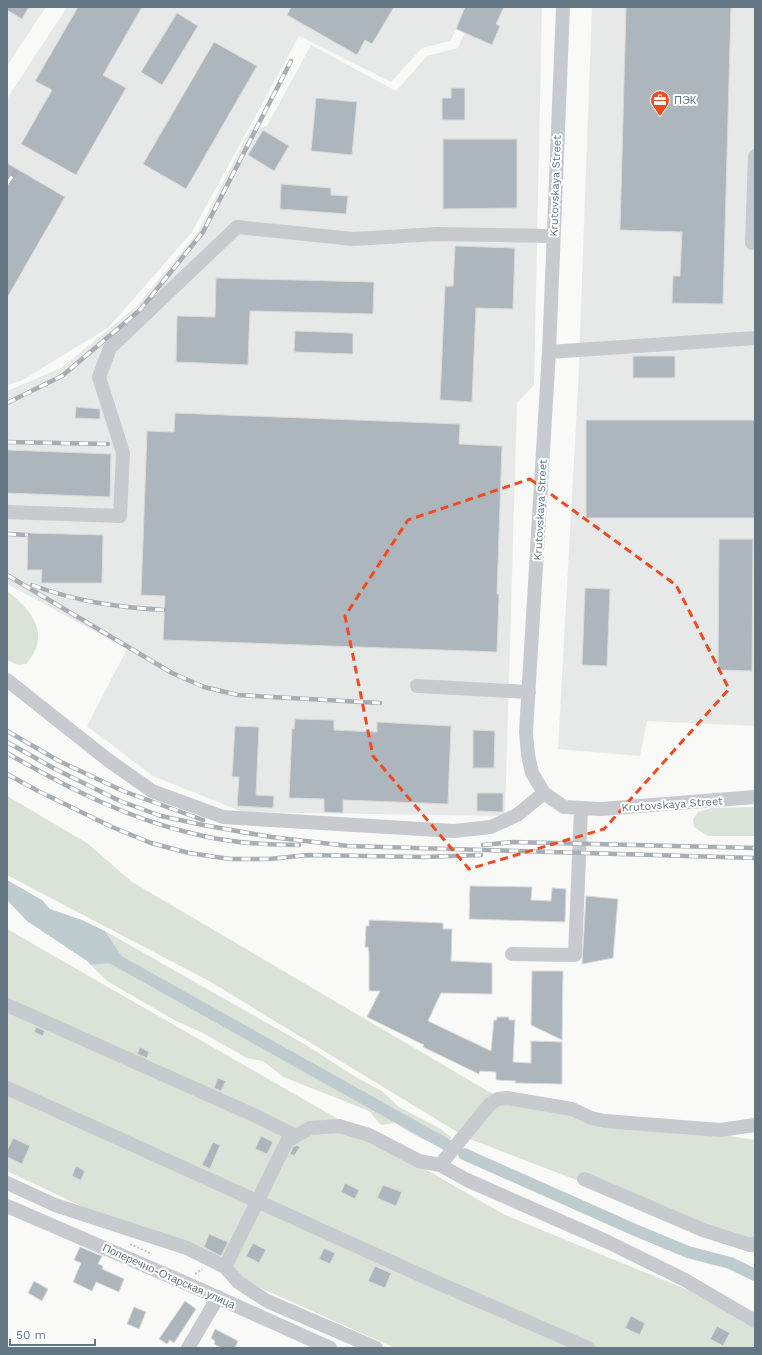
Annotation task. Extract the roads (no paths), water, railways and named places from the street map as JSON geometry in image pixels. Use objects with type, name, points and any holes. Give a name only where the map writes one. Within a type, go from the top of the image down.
[{"type":"street","name":"Krutovskaya Street","points":[[563,7],[549,352],[526,732],[528,754],[532,773],[544,793],[564,807],[581,809],[755,797]]},
{"type":"street","points":[[752,243],[755,156]]},
{"type":"street","points":[[7,512],[120,516],[123,453],[99,377],[110,348],[237,227],[353,239],[437,234],[553,236]]},
{"type":"street","points":[[549,352],[755,338]]},
{"type":"street","points":[[7,680],[108,760],[152,791],[223,817],[454,831],[491,827],[517,815],[544,793]]},
{"type":"street","points":[[417,686],[529,692]]},
{"type":"street","points":[[512,954],[575,954],[581,809]]},
{"type":"street","points":[[7,1005],[254,1115],[294,1136]]},
{"type":"street","points":[[7,1088],[438,1283],[588,1348]]},
{"type":"street","points":[[440,1165],[490,1104],[498,1099],[507,1098],[572,1109],[591,1118],[605,1121],[720,1130],[755,1125]]},
{"type":"street","points":[[219,1264],[257,1200],[287,1140],[310,1128],[339,1126],[369,1135],[419,1161],[440,1165],[467,1180],[608,1242],[685,1280],[755,1320]]},
{"type":"street","points":[[584,1179],[703,1230],[750,1245],[755,1243]]},
{"type":"street","points":[[7,1183],[55,1205],[187,1248],[219,1264],[238,1282],[267,1301],[376,1348]]},
{"type":"street","name":"Поперечно-Отарская улица","points":[[7,1206],[218,1297],[330,1348]]},
{"type":"street","points":[[188,1348],[218,1297]]},
{"type":"waterway","points":[[109,956],[449,1146]]},
{"type":"waterway","points":[[464,1154],[635,1230],[688,1252],[730,1263],[755,1275]]},
{"type":"railway","points":[[7,403],[62,376],[140,310],[203,232],[291,61]]},
{"type":"railway","points":[[7,184],[15,172]]},
{"type":"railway","points":[[7,442],[108,444]]},
{"type":"railway","points":[[7,534],[28,535]]},
{"type":"railway","points":[[7,575],[172,673],[204,687],[238,695],[380,703]]},
{"type":"railway","points":[[32,585],[81,600],[164,610]]},
{"type":"railway","points":[[7,731],[59,761],[123,791],[203,820]]},
{"type":"railway","points":[[7,742],[55,769],[120,801],[161,816],[271,837],[348,846],[755,858]]},
{"type":"railway","points":[[7,753],[100,802],[173,829],[236,842],[299,845]]},
{"type":"railway","points":[[7,774],[38,791],[112,827],[151,843],[189,853],[230,859],[269,859],[308,855],[423,857],[481,855]]},
{"type":"railway","points":[[483,845],[513,842],[755,848]]},
{"type":"place","name":"ПЭК","points":[[660,117]]}]
